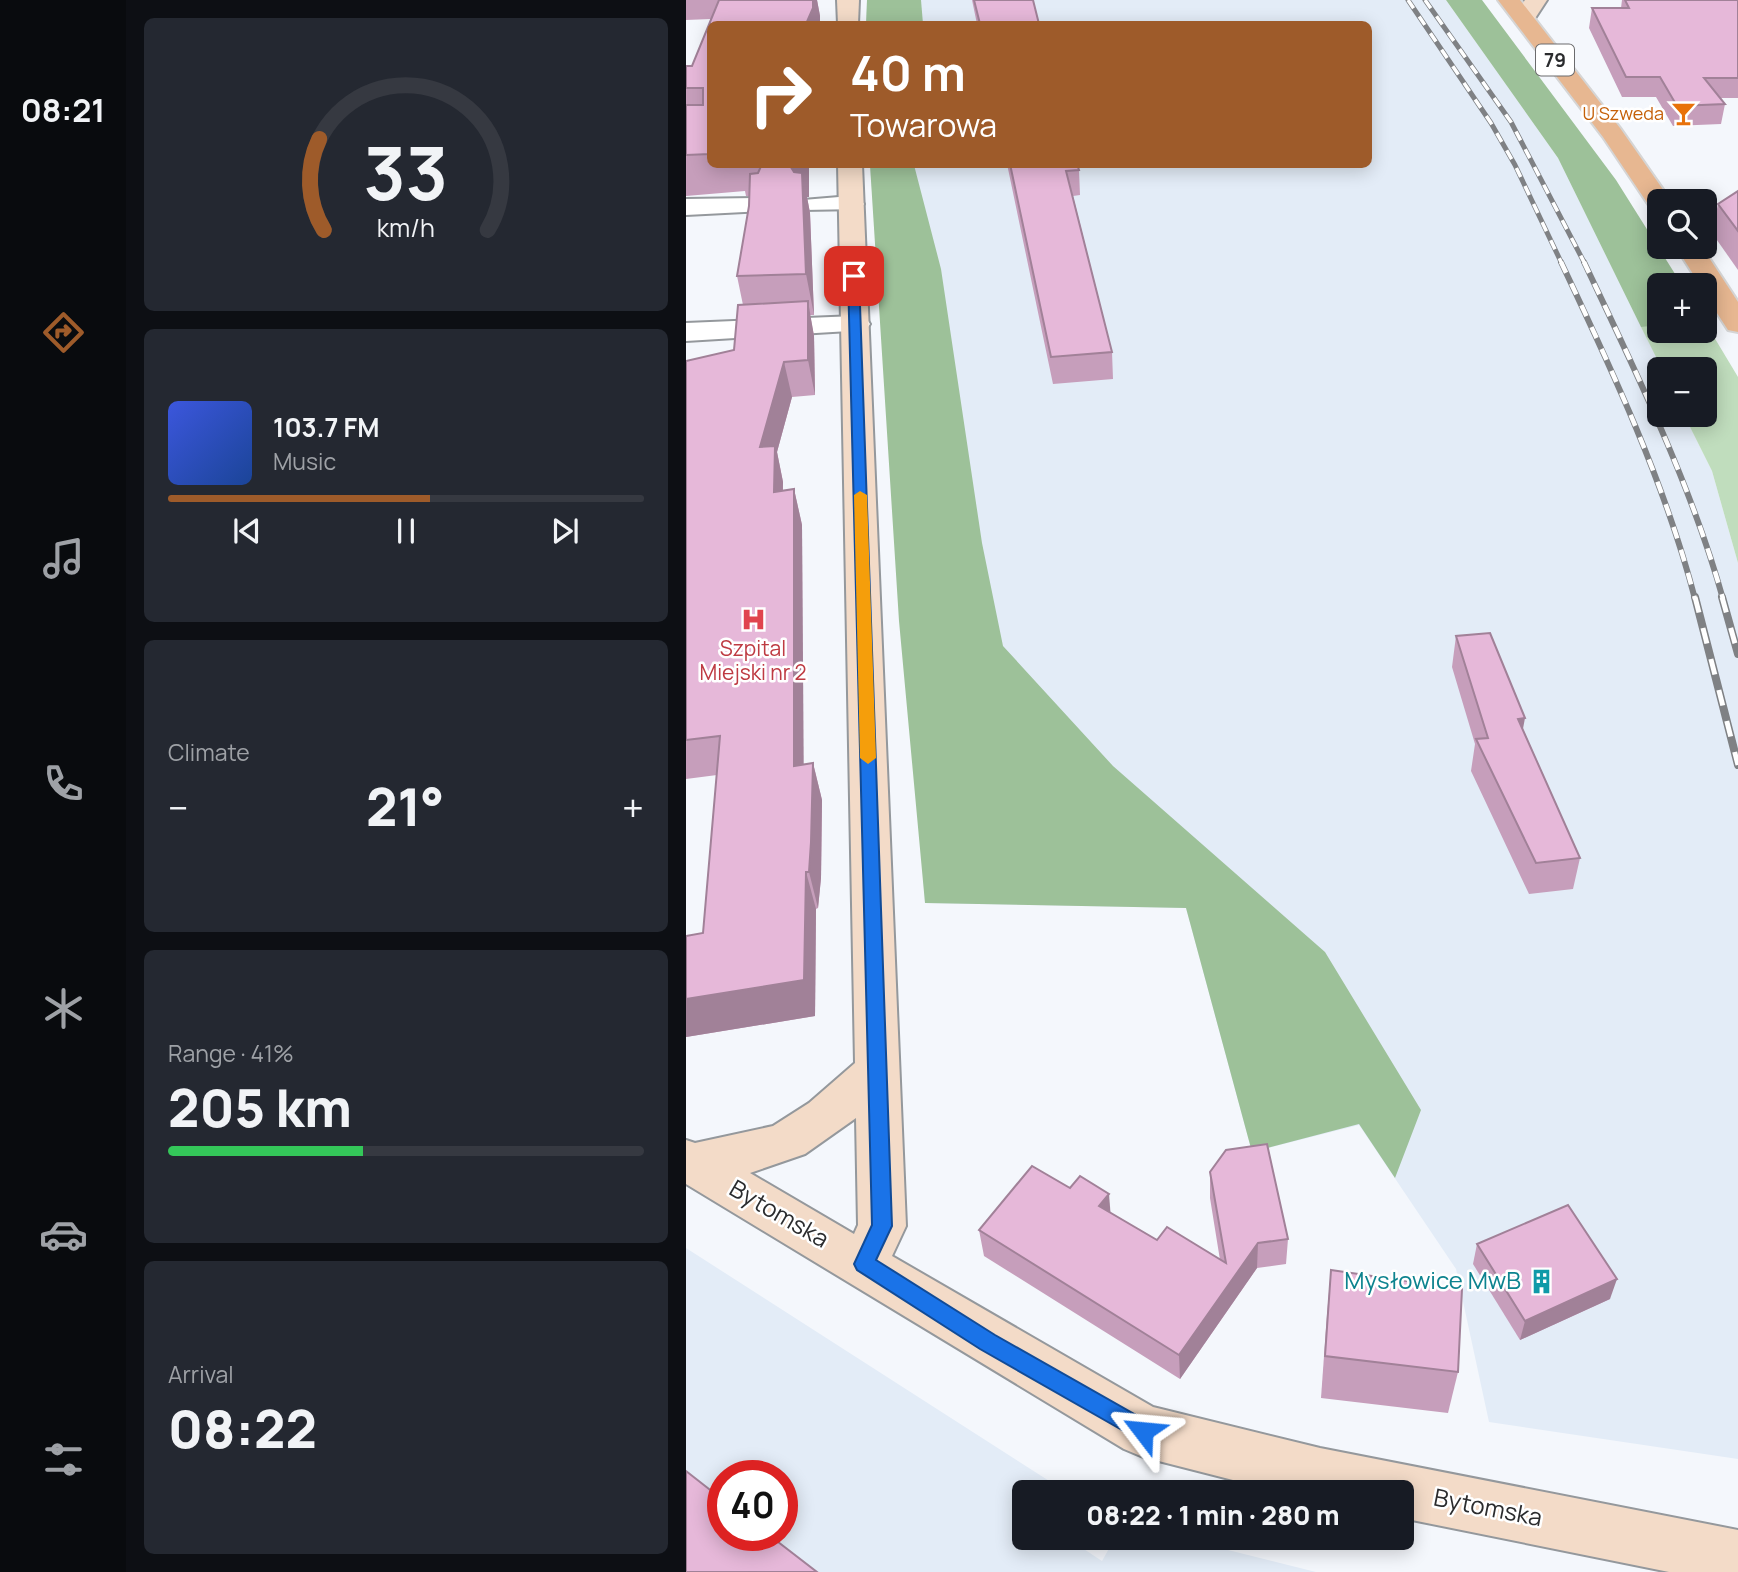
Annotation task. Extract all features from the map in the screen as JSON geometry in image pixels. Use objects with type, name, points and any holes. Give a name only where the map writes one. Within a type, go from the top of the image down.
[{"type":"main road","name":"79","points":[[1523,6],[1650,189]]},
{"type":"main road","points":[[1697,259],[1738,324]]},
{"type":"street","points":[[848,0],[848,21]]},
{"type":"street","points":[[850,168],[882,1226],[864,1264]]},
{"type":"street","points":[[812,205],[851,204]]},
{"type":"street","points":[[686,207],[755,206]]},
{"type":"street","points":[[686,332],[856,324]]},
{"type":"street","points":[[689,1162],[754,1151],[789,1140],[820,1120],[878,1068]]},
{"type":"street","name":"Bytomska","points":[[689,1162],[864,1264],[988,1342],[1143,1431],[1320,1475],[1738,1558]]},
{"type":"shaded area","points":[[867,0],[1446,0],[1558,158],[1656,357],[1647,357],[1647,427],[1690,427],[1712,471],[1738,563],[1738,1459],[1489,1422],[1456,1269],[1359,1125],[1252,1152],[1186,908],[925,903],[870,168],[1372,168],[1372,21],[866,21]]},
{"type":"shaded area","points":[[686,1248],[1048,1480],[1012,1480],[1012,1550],[1085,1550],[1102,1561],[1108,1550],[1228,1550],[1316,1572],[686,1572]]},
{"type":"green space","points":[[867,0],[921,0],[923,21],[866,21]]},
{"type":"green space","points":[[1446,0],[1482,0],[1616,180],[1647,229],[1647,259],[1666,259],[1674,273],[1647,273],[1647,327],[1641,327],[1558,158]]},
{"type":"green space","points":[[870,168],[915,168],[941,269],[982,543],[1003,646],[1113,766],[1325,952],[1421,1110],[1395,1178],[1359,1124],[1252,1152],[1186,908],[925,903],[899,621]]},
{"type":"green space","points":[[1641,327],[1647,327],[1647,339]]},
{"type":"green space","points":[[1717,342],[1738,377],[1738,563],[1712,471],[1690,427],[1717,427],[1717,357],[1656,357],[1649,343]]},
{"type":"building","points":[[719,0],[813,0],[807,21],[710,21]]},
{"type":"building","points":[[974,0],[1033,0],[1038,21],[979,21]]},
{"type":"building","points":[[1625,0],[1738,0],[1738,78],[1704,78],[1725,104],[1677,106],[1660,77],[1626,77],[1592,8],[1629,8]]},
{"type":"building","points":[[707,29],[707,154],[686,155],[686,105],[703,105],[703,88],[686,88],[686,66],[692,66]]},
{"type":"building","points":[[760,168],[792,168],[794,172],[802,173],[806,274],[737,276],[749,206],[750,174],[758,173]]},
{"type":"building","points":[[1011,168],[1079,170],[1066,171],[1112,352],[1051,357]]},
{"type":"building","points":[[1738,191],[1738,231],[1718,204]]},
{"type":"building","points":[[808,301],[808,360],[784,362],[760,447],[775,446],[774,492],[794,489],[794,766],[813,763],[811,842],[809,872],[806,872],[804,980],[686,999],[686,936],[703,933],[720,736],[686,740],[686,361],[734,350],[738,305]]},
{"type":"building","points":[[1490,633],[1525,718],[1518,719],[1580,858],[1536,863],[1476,739],[1488,738],[1456,636]]},
{"type":"building","points":[[1267,1144],[1288,1239],[1258,1243],[1179,1355],[979,1230],[1032,1166],[1070,1188],[1080,1176],[1109,1194],[1099,1206],[1157,1240],[1167,1227],[1226,1263],[1210,1172],[1226,1150]]},
{"type":"building","name":"Mysłowice MwB","points":[[1568,1205],[1617,1279],[1525,1321],[1477,1244]]},
{"type":"building","points":[[1331,1270],[1462,1289],[1458,1372],[1325,1356]]},
{"type":"building","points":[[686,1471],[707,1487],[707,1551],[790,1551],[817,1572],[686,1572]]},
{"type":"railway","points":[[1408,0],[1491,123],[1515,165],[1562,264]]},
{"type":"railway","points":[[1425,0],[1511,122],[1584,263]]},
{"type":"railway","points":[[1561,262],[1653,470],[1695,599]]},
{"type":"railway","points":[[1584,263],[1678,470],[1723,599]]},
{"type":"railway","points":[[1695,597],[1738,765]]},
{"type":"railway","points":[[1722,597],[1738,654]]},
{"type":"slow traffic","points":[[860,495],[868,758]]},
{"type":"place","name":"U Szweda","points":[[1684,114]]},
{"type":"place","name":"Szpital Miejski nr 2","points":[[753,620]]},
{"type":"place","name":"Mysłowice MwB","points":[[1541,1281]]},
{"type":"route","points":[[854,276],[882,1226],[864,1264],[988,1342],[1143,1431]]}]
